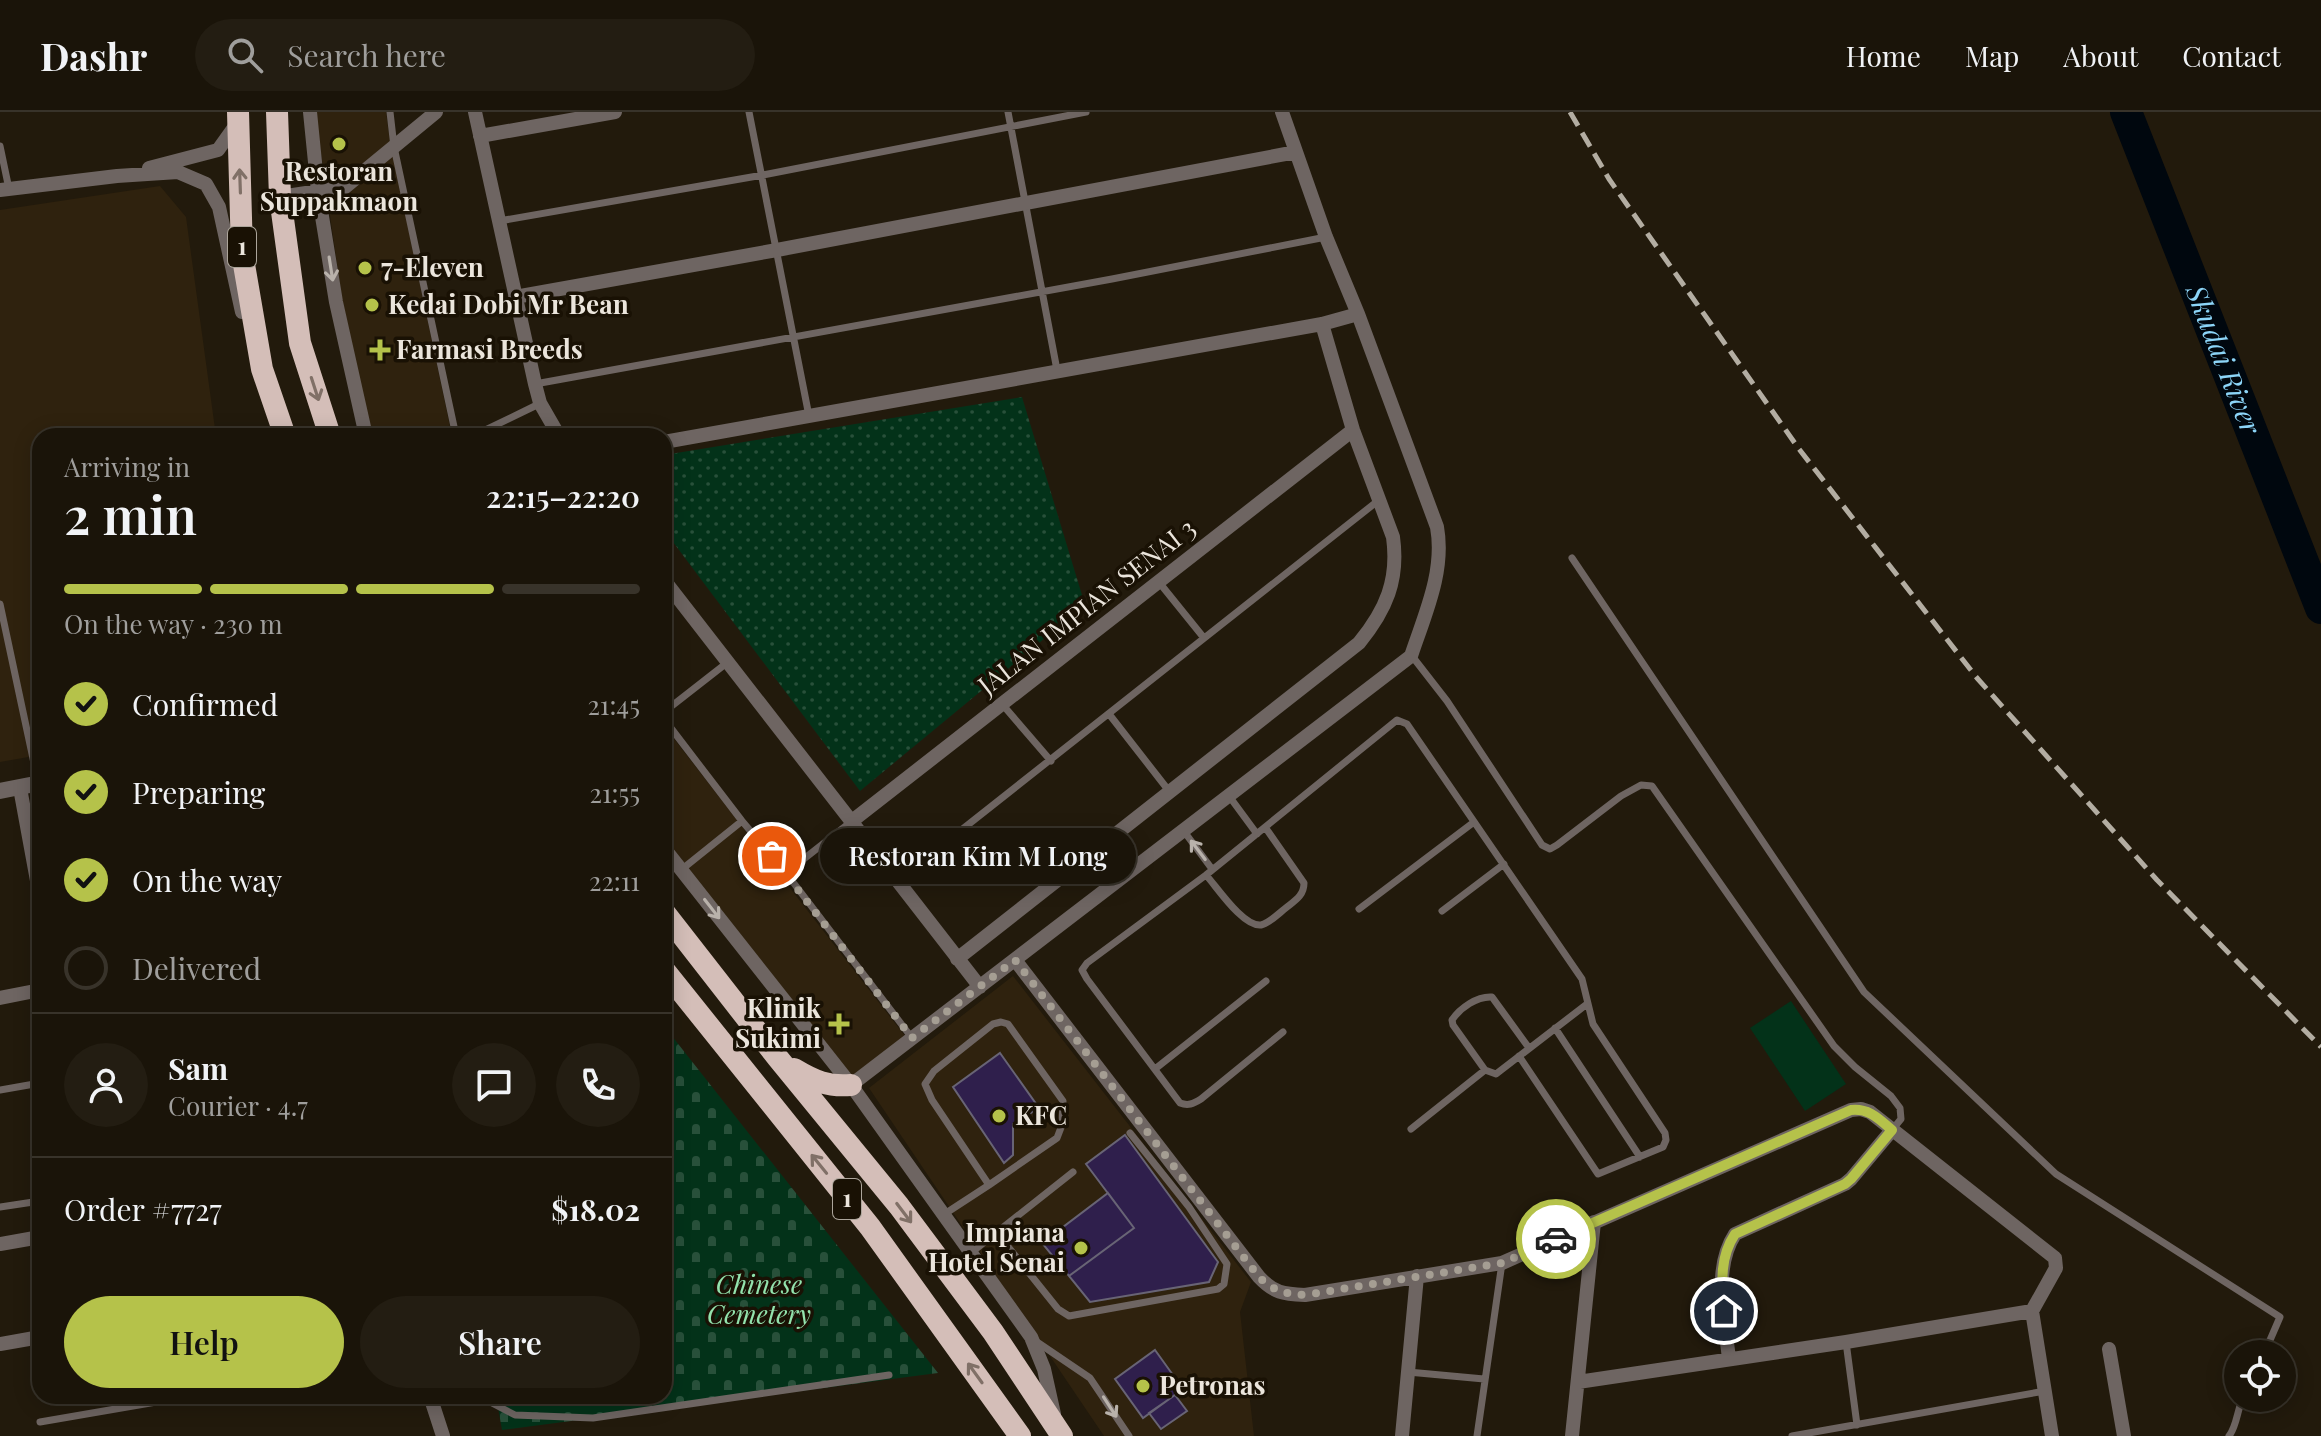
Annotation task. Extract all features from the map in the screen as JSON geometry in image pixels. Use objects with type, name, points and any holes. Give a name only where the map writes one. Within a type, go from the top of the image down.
[{"type":"highway","name":"1","points":[[277,112],[280,197],[300,343],[327,428]]},
{"type":"highway","name":"1","points":[[238,117],[242,253],[262,369],[282,428]]},
{"type":"highway","name":"1","points":[[672,922],[899,1206],[993,1332],[1059,1433]]},
{"type":"highway","name":"1","points":[[672,980],[870,1227],[1020,1436]]},
{"type":"highway","points":[[777,1057],[821,1084],[851,1085]]},
{"type":"street","points":[[310,112],[318,192],[336,302],[364,428]]},
{"type":"street","points":[[280,197],[345,187],[436,112]]},
{"type":"street","points":[[475,112],[535,384],[540,403],[554,428]]},
{"type":"street","points":[[480,136],[615,112]]},
{"type":"street","points":[[851,1085],[1411,656],[1435,584],[1440,542],[1433,513],[1326,237],[1282,112]]},
{"type":"street","points":[[117,176],[218,150],[238,117]]},
{"type":"street","points":[[515,297],[1296,152]]},
{"type":"street","points":[[4,190],[178,172],[206,184],[219,207],[246,329],[262,369]]},
{"type":"street","points":[[672,441],[1322,324],[1358,314]]},
{"type":"street","points":[[957,959],[1359,643],[1376,623],[1389,596],[1396,554],[1393,537],[1353,430],[1322,324]]},
{"type":"street","name":"JALAN IMPIAN SENAI 3","points":[[852,821],[1353,430]]},
{"type":"street","points":[[672,590],[980,987]]},
{"type":"street","points":[[0,791],[32,785]]},
{"type":"street","points":[[20,788],[32,853]]},
{"type":"street","points":[[672,858],[851,1085],[1031,1337],[1044,1369],[1059,1433]]},
{"type":"street","points":[[1015,960],[1194,1203],[1259,1277],[1283,1294],[1305,1295],[1502,1263],[1851,1110],[1870,1112],[2055,1258],[2056,1268],[2032,1311],[2052,1436]]},
{"type":"street","points":[[0,998],[32,992]]},
{"type":"street","points":[[1729,1359],[1722,1276],[1727,1247],[1735,1234],[1845,1184],[1892,1130]]},
{"type":"street","points":[[1572,1436],[1594,1222]]},
{"type":"street","points":[[0,1244],[32,1238]]},
{"type":"street","points":[[1402,1436],[1417,1276]]},
{"type":"street","points":[[1578,1382],[2032,1311]]},
{"type":"street","points":[[0,1344],[32,1338]]},
{"type":"street","points":[[2109,1349],[2124,1436]]},
{"type":"street","points":[[432,1404],[439,1435]]},
{"type":"lane","points":[[390,112],[394,147],[454,428]]},
{"type":"lane","points":[[749,112],[809,417]]},
{"type":"lane","points":[[1008,112],[1057,370]]},
{"type":"lane","points":[[499,221],[763,175],[1086,112]]},
{"type":"lane","points":[[0,146],[4,190]]},
{"type":"lane","points":[[535,384],[1326,237]]},
{"type":"lane","points":[[489,428],[540,403]]},
{"type":"lane","points":[[898,880],[1380,499]]},
{"type":"lane","points":[[1572,558],[1864,992],[2056,1174],[2280,1317],[2270,1340]]},
{"type":"lane","points":[[1158,581],[1204,638]]},
{"type":"lane","points":[[0,604],[32,752]]},
{"type":"lane","points":[[1411,656],[1447,701],[1542,845],[1550,849],[1631,790],[1641,785],[1652,786],[1834,1046],[1891,1096],[1900,1108],[1901,1119],[1892,1130]]},
{"type":"lane","points":[[672,706],[728,662]]},
{"type":"lane","points":[[1002,704],[1051,761]]},
{"type":"lane","points":[[1109,714],[1169,791]]},
{"type":"lane","points":[[1283,1032],[1201,1099],[1191,1105],[1180,1103],[1082,970],[1397,720],[1407,724],[1582,979],[1593,1024],[1665,1133],[1663,1147],[1598,1174],[1519,1056]]},
{"type":"lane","points":[[672,729],[912,1038]]},
{"type":"lane","points":[[1229,796],[1257,834]]},
{"type":"lane","points":[[681,870],[742,821]]},
{"type":"lane","points":[[786,873],[852,821]]},
{"type":"lane","points":[[1359,909],[1474,822]]},
{"type":"lane","points":[[1183,830],[1209,872],[1243,917],[1255,925],[1266,923],[1303,893],[1304,883],[1265,827]]},
{"type":"lane","points":[[1442,911],[1504,864]]},
{"type":"lane","points":[[1155,1069],[1266,981]]},
{"type":"lane","points":[[1529,1048],[1492,997],[1483,996],[1476,1000],[1457,1012],[1452,1020],[1485,1070],[1496,1074],[1587,1004]]},
{"type":"lane","points":[[943,1216],[989,1185],[1057,1138],[1064,1112],[1063,1101],[1008,1024],[1001,1022],[993,1024],[934,1071],[925,1084],[932,1100],[989,1185]]},
{"type":"lane","points":[[1555,1028],[1640,1157]]},
{"type":"lane","points":[[1411,1129],[1485,1070]]},
{"type":"lane","points":[[0,1090],[32,1084]]},
{"type":"lane","points":[[997,1233],[1058,1309],[1069,1316],[1218,1289],[1224,1284],[1227,1264],[1194,1203],[1130,1133]]},
{"type":"lane","points":[[970,1254],[1073,1172]]},
{"type":"lane","points":[[0,1207],[32,1202]]},
{"type":"lane","points":[[1477,1436],[1502,1263]]},
{"type":"lane","points":[[1031,1337],[1090,1378],[1129,1436]]},
{"type":"lane","points":[[1846,1342],[1857,1425]]},
{"type":"lane","points":[[1408,1372],[1484,1379]]},
{"type":"lane","points":[[494,1404],[515,1415],[593,1418],[889,1375]]},
{"type":"lane","points":[[1792,1436],[2045,1391]]},
{"type":"lane","points":[[40,1422],[145,1404]]},
{"type":"lane","points":[[2229,1436],[2234,1430],[2237,1412]]},
{"type":"shaded area","points":[[315,112],[386,112],[450,428],[370,428],[342,298]]},
{"type":"shaded area","points":[[160,186],[186,217],[215,428],[32,428],[32,756],[0,762],[0,210]]},
{"type":"shaded area","points":[[672,736],[905,1036],[852,1076],[672,847]]},
{"type":"shaded area","points":[[1013,976],[1251,1282],[1240,1312],[1254,1436],[1104,1436],[869,1088]]},
{"type":"green space","points":[[1022,397],[1085,605],[860,791],[672,541],[672,454]]},
{"type":"green space","points":[[1791,1001],[1846,1084],[1805,1111],[1750,1028]]},
{"type":"green space","name":"Chinese Cemetery","points":[[672,1036],[938,1373],[502,1430],[497,1404],[672,1404]]},
{"type":"building","name":"KFC","points":[[1000,1053],[1039,1108],[1013,1124],[1013,1155],[1004,1163],[953,1087]]},
{"type":"building","points":[[1125,1135],[1218,1262],[1209,1282],[1090,1302],[1069,1276],[1134,1228],[1086,1164]]},
{"type":"building","points":[[1108,1193],[1134,1228],[1069,1276],[1042,1243]]},
{"type":"building","points":[[1155,1350],[1183,1389],[1143,1418],[1115,1379]]},
{"type":"building","points":[[1175,1395],[1187,1411],[1161,1429],[1149,1413]]},
{"type":"waterway","name":"Skudai River","points":[[2126,112],[2321,608]]},
{"type":"railway","points":[[1570,112],[1609,179],[1799,449],[1977,678],[2157,880],[2321,1047]]},
{"type":"way so far","points":[[772,856],[912,1038],[1015,960],[1259,1277],[1283,1294],[1305,1295],[1502,1263],[1556,1239]]},
{"type":"place","name":"Restoran Suppakmaon","points":[[339,144]]},
{"type":"place","name":"7-Eleven","points":[[365,268]]},
{"type":"place","name":"Kedai Dobi Mr Bean","points":[[372,305]]},
{"type":"place","name":"Farmasi Breeds","points":[[380,350]]},
{"type":"place","name":"Restoran Kim M Long","points":[[772,856]]},
{"type":"place","name":"Klinik Sukimi","points":[[839,1024]]},
{"type":"place","name":"KFC","points":[[999,1116]]},
{"type":"place","name":"Impiana Hotel Senai","points":[[1081,1248]]},
{"type":"place","name":"Petronas","points":[[1143,1386]]},
{"type":"route","points":[[1556,1239],[1851,1110],[1870,1112],[1892,1130],[1845,1184],[1735,1234],[1727,1247],[1723,1265],[1724,1311]]}]
